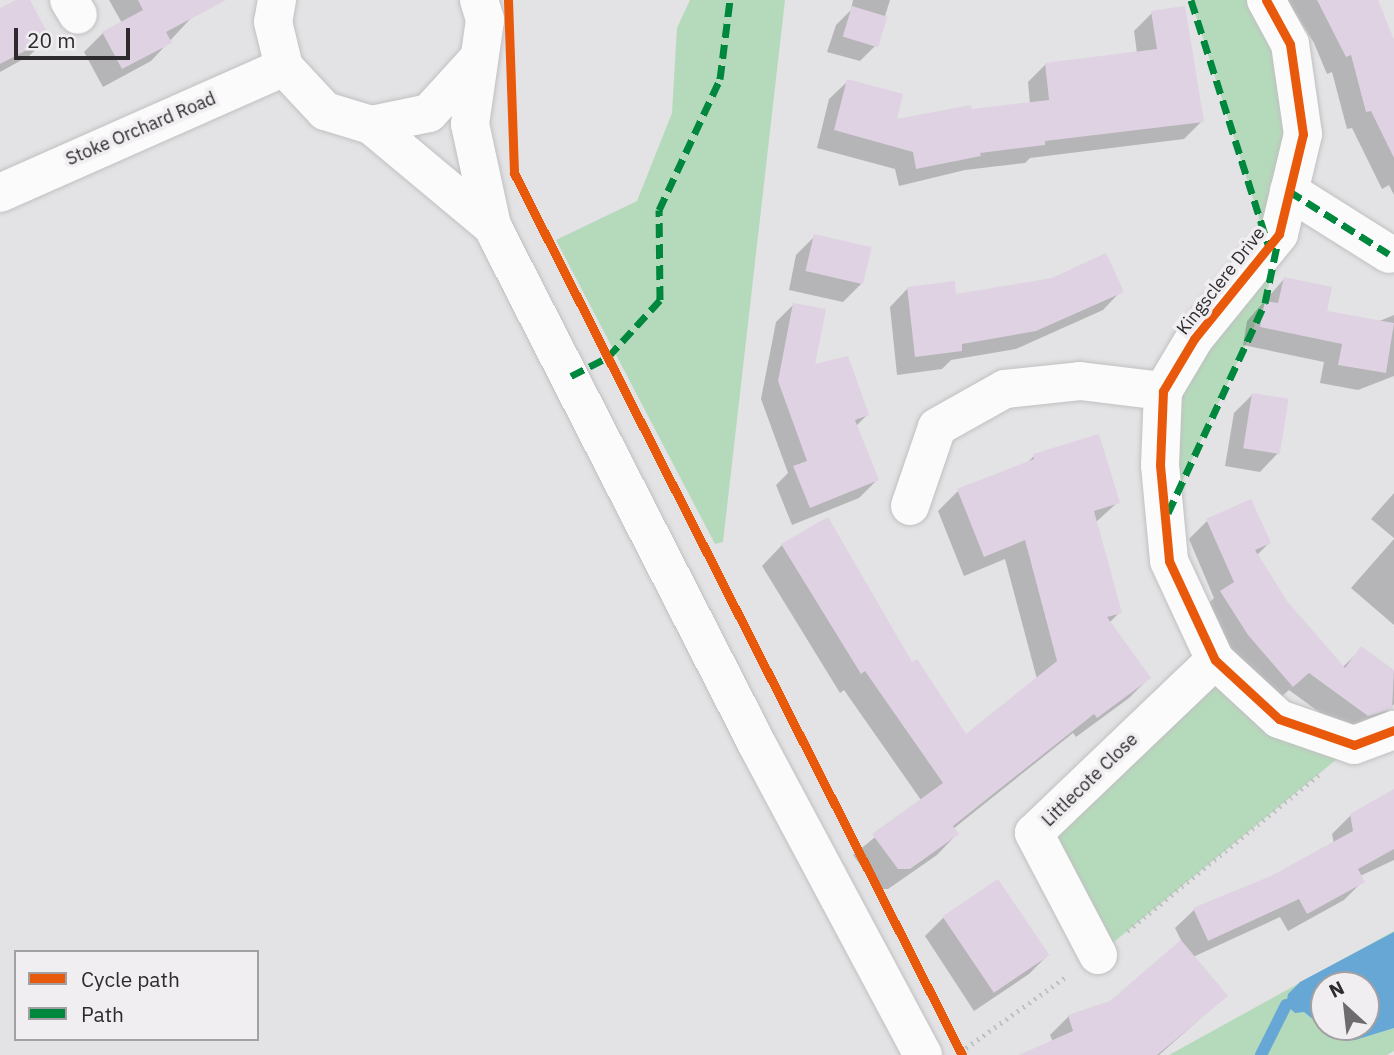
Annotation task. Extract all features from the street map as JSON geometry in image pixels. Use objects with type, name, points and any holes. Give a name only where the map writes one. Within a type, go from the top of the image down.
[{"type":"street","points":[[277,0],[273,22],[284,67],[325,111],[371,125],[492,226]]},
{"type":"street","points":[[479,0],[485,20],[477,60],[470,124],[492,226],[759,748],[922,1055]]},
{"type":"street","name":"Kingsclere Drive","points":[[1266,0],[1290,44],[1303,134],[1279,234],[1194,339],[1163,391],[1160,466],[1168,562],[1215,660],[1279,719],[1354,745]]},
{"type":"street","points":[[371,125],[429,113],[477,60]]},
{"type":"street","name":"Stoke Orchard Road","points":[[0,193],[284,67]]},
{"type":"street","points":[[1290,191],[1389,254]]},
{"type":"street","points":[[910,506],[937,427],[1005,388],[1080,381],[1163,391]]},
{"type":"street","name":"Littlecote Close","points":[[1098,955],[1034,833],[1215,660]]},
{"type":"street","points":[[1354,745],[1394,730]]},
{"type":"path","points":[[956,1055],[1098,955],[1354,745]]},
{"type":"green space","points":[[690,0],[785,0],[723,542],[715,544],[556,240],[637,201],[672,113],[677,28]]},
{"type":"green space","points":[[1191,0],[1266,0],[1290,44],[1279,234],[1265,303],[1165,518],[1160,465],[1194,339],[1268,247]]},
{"type":"green space","points":[[1215,660],[1354,745],[1098,955],[1034,833]]},
{"type":"green space","points":[[1394,931],[1394,1051],[1387,1055],[1169,1055],[1310,977],[1310,1041],[1380,1041],[1380,971],[1321,971]]},
{"type":"water","points":[[1394,932],[1394,1028],[1380,1032],[1380,971],[1321,971]]},
{"type":"water","points":[[1310,977],[1310,1017],[1304,1012],[1295,1013],[1286,1005],[1288,994]]},
{"type":"building","points":[[16,0],[30,0],[50,38],[0,64],[0,8]]},
{"type":"building","points":[[138,0],[226,0],[166,32],[172,43],[122,69],[102,32],[143,10]]},
{"type":"building","points":[[1317,0],[1378,0],[1394,40],[1394,158],[1371,111],[1366,112],[1351,55],[1346,57]]},
{"type":"building","points":[[852,6],[887,17],[878,47],[843,37]]},
{"type":"building","points":[[1185,6],[1204,122],[1045,141],[1045,145],[980,153],[981,156],[916,169],[913,152],[834,130],[847,79],[903,94],[897,119],[971,105],[972,109],[1049,100],[1045,63],[1157,49],[1151,11]]},
{"type":"building","points":[[814,234],[871,247],[863,284],[805,271]]},
{"type":"building","points":[[1106,253],[1124,292],[1036,331],[962,344],[962,351],[915,357],[907,287],[955,281],[956,294],[1052,278]]},
{"type":"building","points":[[1284,277],[1332,287],[1327,311],[1394,323],[1386,373],[1338,365],[1342,344],[1260,327],[1265,301],[1278,303]]},
{"type":"building","points":[[793,303],[826,309],[815,364],[848,356],[869,415],[855,420],[879,480],[810,508],[793,466],[807,461],[778,381]]},
{"type":"building","points":[[1252,393],[1289,399],[1280,454],[1243,448]]},
{"type":"building","points":[[1099,434],[1120,503],[1094,511],[1122,613],[1107,617],[1151,678],[1097,718],[1094,714],[953,826],[959,834],[910,869],[898,869],[872,834],[943,783],[865,671],[861,674],[781,544],[828,517],[912,662],[917,659],[966,734],[1057,661],[1025,540],[984,557],[957,489],[1034,459],[1033,454]]},
{"type":"building","points":[[1251,499],[1271,543],[1255,550],[1287,601],[1345,668],[1361,646],[1394,670],[1392,709],[1368,716],[1309,673],[1293,687],[1248,635],[1220,591],[1234,582],[1206,519]]},
{"type":"building","points":[[1394,789],[1394,849],[1358,869],[1365,882],[1307,914],[1299,899],[1208,941],[1193,908],[1271,876],[1353,831],[1350,814]]},
{"type":"building","points":[[998,879],[1049,955],[994,993],[942,916]]},
{"type":"building","points":[[1181,940],[1228,996],[1157,1055],[1019,1055],[1073,1031],[1068,1015],[1110,1001]]},
{"type":"waterway","points":[[1261,1055],[1286,1005]]},
{"type":"marked path","points":[[571,376],[608,357],[660,300],[659,210],[720,79],[730,0]]},
{"type":"marked path","points":[[1191,0],[1269,247]]},
{"type":"marked path","points":[[1289,191],[1389,254]]},
{"type":"marked path","points":[[1168,513],[1265,303],[1278,241]]},
{"type":"cycle path","points":[[508,0],[514,173],[962,1055]]},
{"type":"cycle path","points":[[1266,0],[1290,44],[1303,134],[1279,234],[1194,339],[1163,391],[1160,465],[1169,561],[1215,660],[1279,719],[1354,745],[1394,730]]}]
